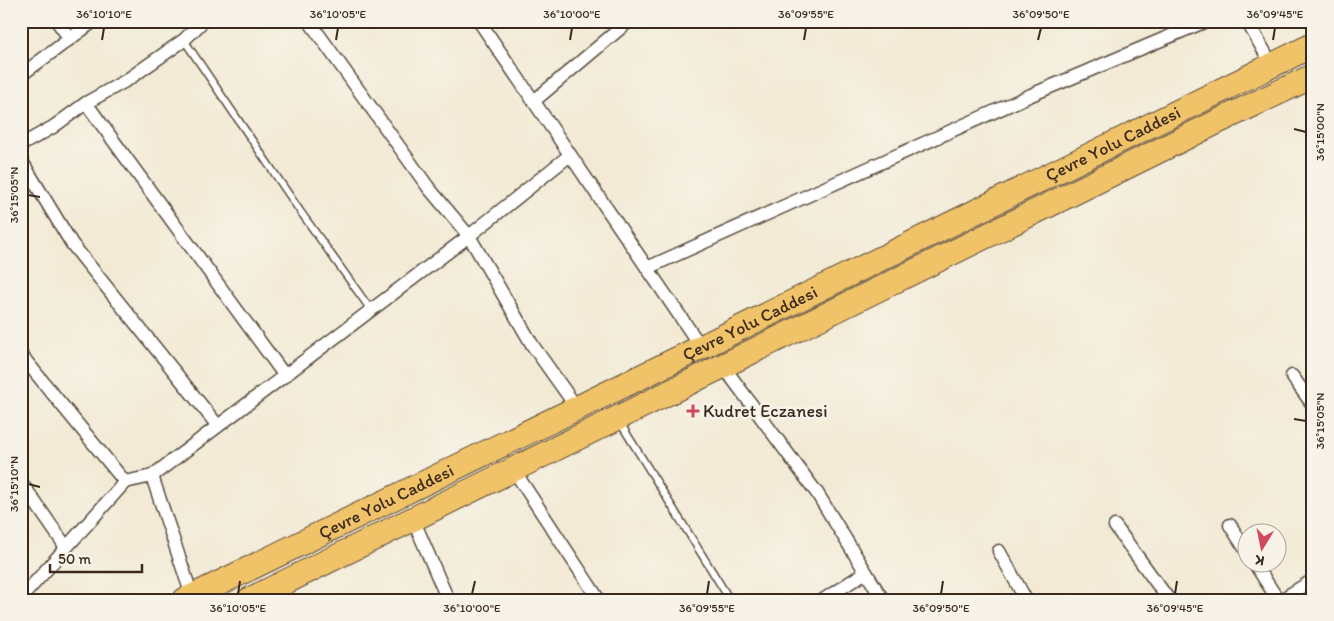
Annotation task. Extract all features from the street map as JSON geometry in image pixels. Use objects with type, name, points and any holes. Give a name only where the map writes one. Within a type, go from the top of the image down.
[{"type":"highway","name":"Çevre Yolu Caddesi","points":[[189,598],[1313,45]]},
{"type":"highway","name":"Çevre Yolu Caddesi","points":[[249,600],[1313,76]]},
{"type":"street","points":[[57,21],[70,39]]},
{"type":"street","points":[[21,75],[94,21]]},
{"type":"street","points":[[21,144],[53,127],[86,103],[127,80],[184,40],[203,21]]},
{"type":"street","points":[[309,21],[428,187],[469,236],[533,346],[577,408]]},
{"type":"street","points":[[479,21],[701,347]]},
{"type":"street","points":[[534,101],[629,21]]},
{"type":"street","points":[[647,268],[1031,95],[1206,21]]},
{"type":"street","points":[[1248,21],[1272,65]]},
{"type":"street","points":[[86,103],[284,376]]},
{"type":"street","points":[[21,598],[125,482],[152,476],[469,236],[570,154]]},
{"type":"street","points":[[21,160],[72,244],[218,426]]},
{"type":"street","points":[[21,355],[125,482]]},
{"type":"street","points":[[723,366],[816,493],[884,600]]},
{"type":"street","points":[[1292,376],[1313,405]]},
{"type":"street","points":[[513,469],[599,600]]},
{"type":"street","points":[[152,476],[189,598]]},
{"type":"street","points":[[21,482],[66,547]]},
{"type":"street","points":[[413,519],[448,600]]},
{"type":"street","points":[[1230,525],[1236,534]]},
{"type":"street","points":[[1115,526],[1169,600]]},
{"type":"street","points":[[999,551],[1026,600]]},
{"type":"street","points":[[823,600],[866,572]]},
{"type":"street","points":[[1262,574],[1280,600],[1313,580]]},
{"type":"lane","points":[[184,40],[371,310]]},
{"type":"lane","points":[[617,418],[730,600]]},
{"type":"place","name":"Kudret Eczanesi","points":[[693,411]]}]
